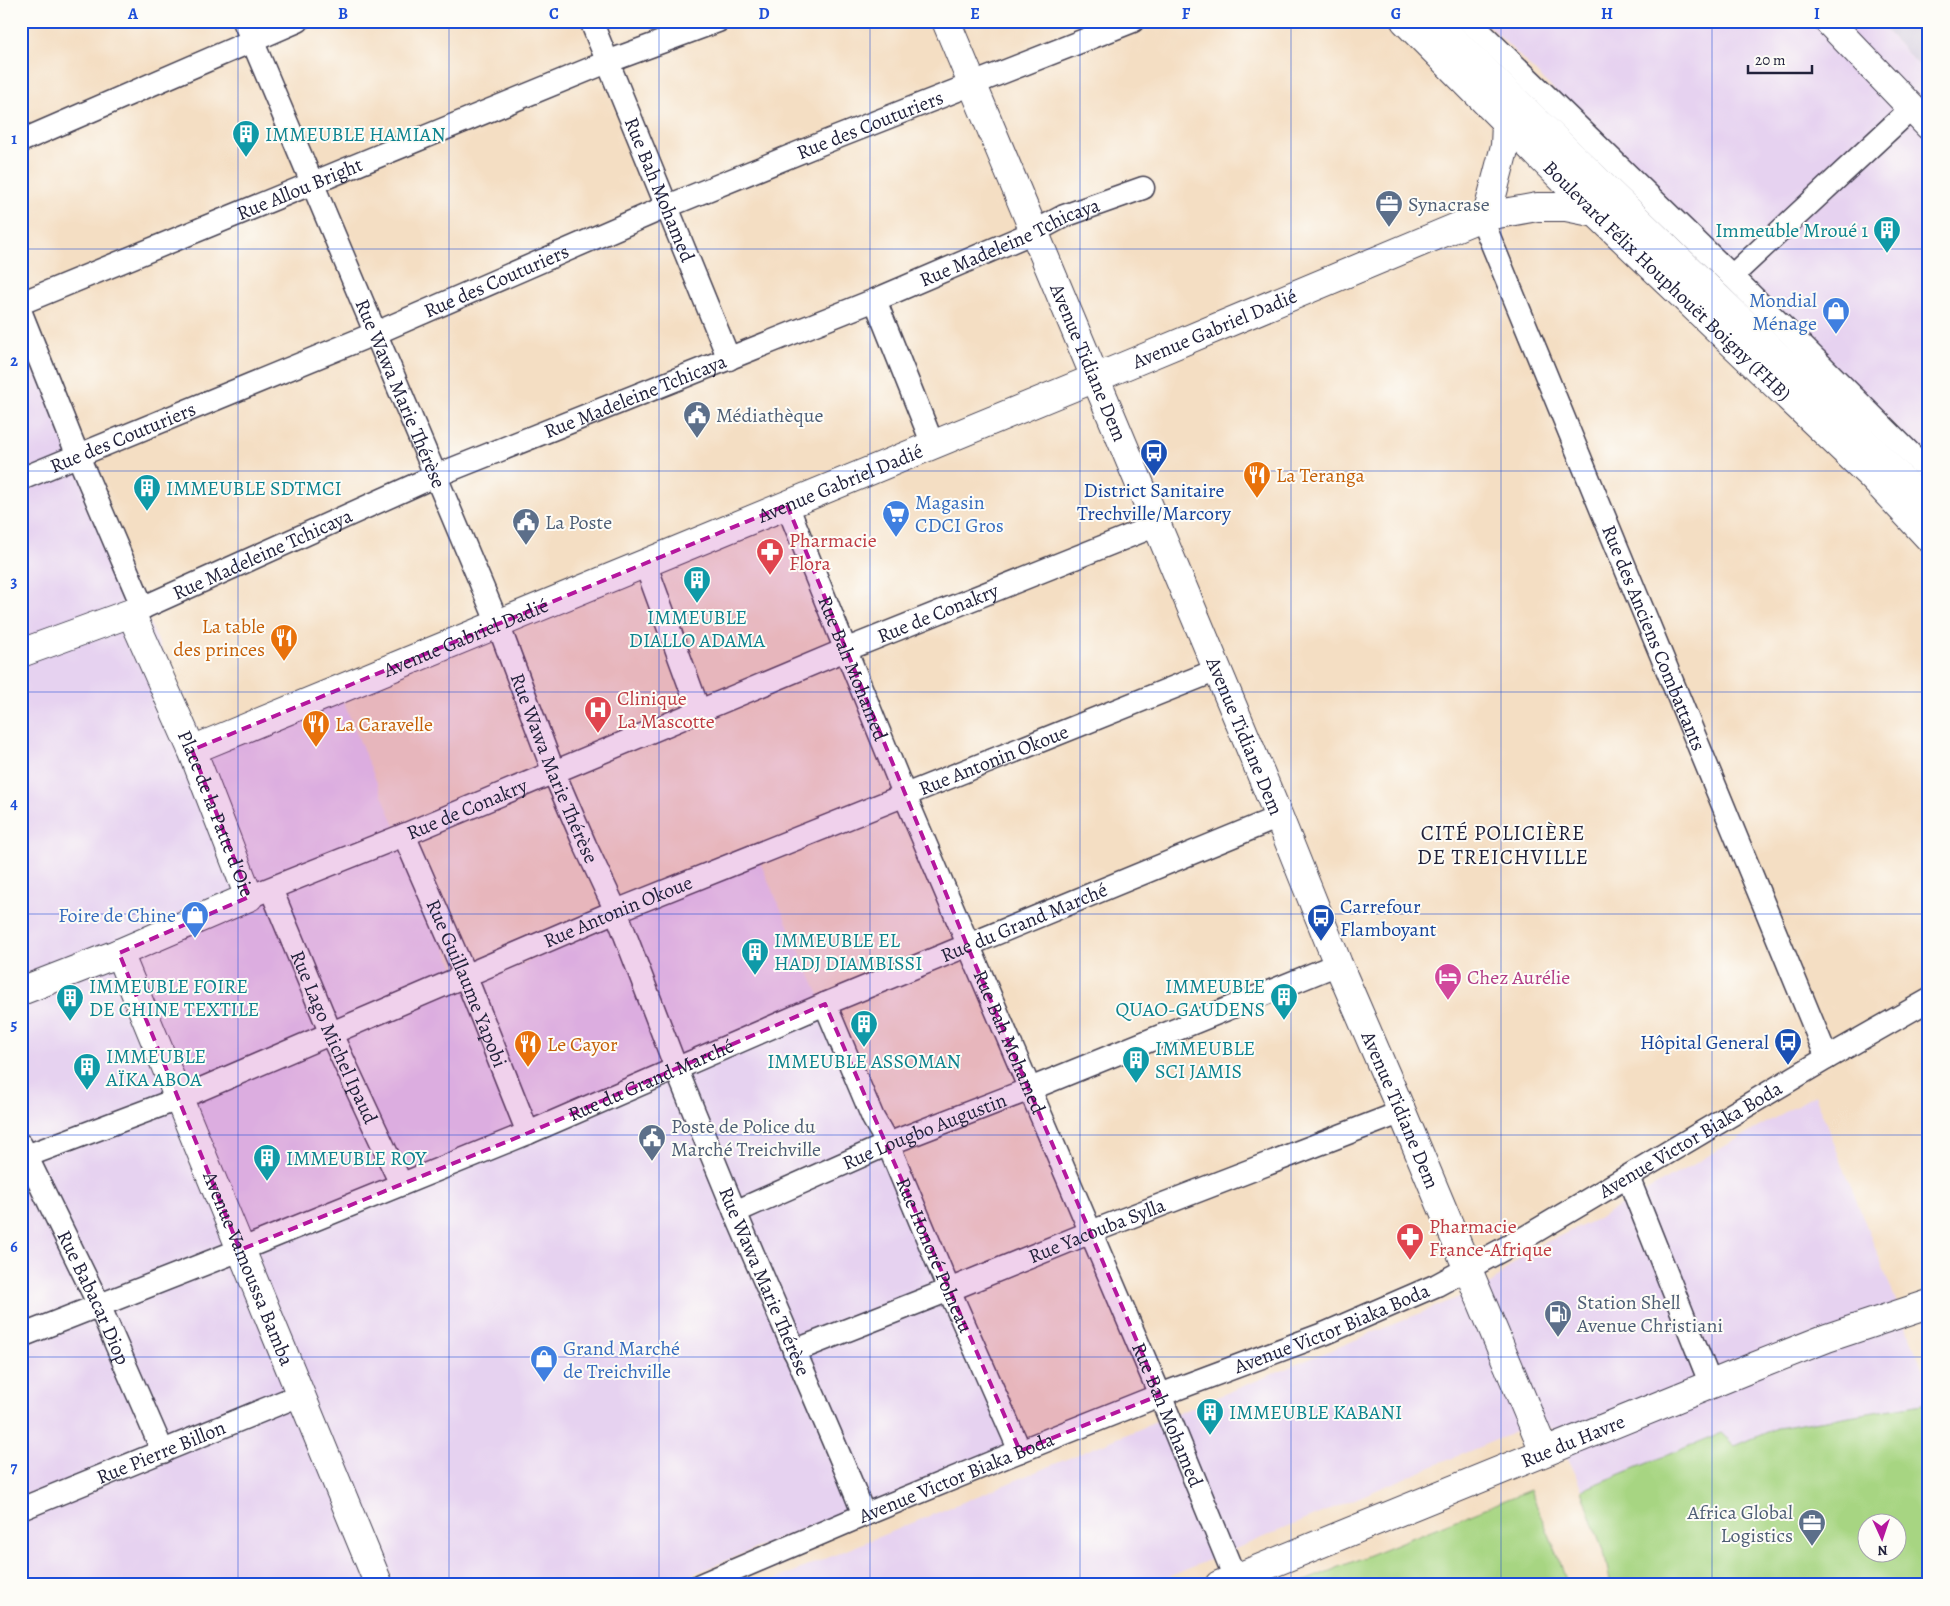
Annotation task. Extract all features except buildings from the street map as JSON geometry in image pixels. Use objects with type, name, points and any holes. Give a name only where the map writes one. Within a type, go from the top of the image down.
[{"type":"street","points":[[21,141],[248,31],[298,21]]},
{"type":"street","name":"Rue Bah Mohamed","points":[[591,21],[730,359]]},
{"type":"street","name":"Rue Allou Bright","points":[[21,303],[607,62],[718,21]]},
{"type":"street","name":"Avenue Tidiane Dem","points":[[946,21],[1279,817],[1338,964],[1544,1451]]},
{"type":"street","name":"Rue des Couturiers","points":[[21,479],[376,333],[668,206],[1133,21]]},
{"type":"street","name":"Boulevard Félix Houphouët Boigny (FHB)","points":[[1405,21],[1596,213],[1873,478],[1929,538]]},
{"type":"street","name":"Boulevard Félix Houphouët Boigny (FHB)","points":[[1434,21],[1820,396],[1929,507]]},
{"type":"street","points":[[1469,21],[1732,276],[1929,472]]},
{"type":"street","points":[[1732,276],[1920,117],[1828,21]]},
{"type":"street","name":"Rue Wawa Marie Thérèse","points":[[248,31],[498,624],[554,773],[616,911],[676,1068],[735,1212],[864,1515]]},
{"type":"street","points":[[1484,216],[1505,146],[1506,123]]},
{"type":"street","name":"Rue Madeleine Tchicaya","points":[[137,611],[435,476],[875,300],[1034,232],[1064,216],[1143,188]]},
{"type":"street","name":"Avenue Gabriel Dadié","points":[[192,750],[1096,378],[1484,216],[1537,207],[1566,207],[1596,213]]},
{"type":"street","name":"Rue des Anciens Combattants","points":[[1484,216],[1827,1058]]},
{"type":"street","points":[[875,300],[933,445]]},
{"type":"street","points":[[21,313],[137,611],[21,653]]},
{"type":"street","name":"Rue Bah Mohamed","points":[[787,505],[904,796],[1160,1395],[1227,1582]]},
{"type":"street","name":"Rue de Conakry","points":[[260,893],[554,773],[844,650],[1157,525]]},
{"type":"street","points":[[645,563],[699,711]]},
{"type":"street","name":"Place de la Patte d'Oie","points":[[21,991],[119,953],[260,893],[192,750],[137,611]]},
{"type":"street","name":"Rue Antonin Okoue","points":[[23,1153],[178,1099],[616,911],[1217,670]]},
{"type":"street","name":"Rue du Grand Marché","points":[[21,1336],[240,1250],[528,1133],[825,1004],[1279,817]]},
{"type":"street","name":"Rue Guillaume Yapobi","points":[[404,835],[465,975],[528,1133]]},
{"type":"street","name":"Rue Lago Michel Ipaud","points":[[260,893],[331,1034],[401,1184]]},
{"type":"street","name":"Avenue Vamoussa Bamba","points":[[119,953],[379,1585]]},
{"type":"street","name":"Rue Lougbo Augustin","points":[[735,1212],[888,1144],[1030,1089],[1338,964]]},
{"type":"street","name":"Avenue Victor Biaka Boda","points":[[700,1585],[864,1515],[1160,1395],[1326,1333],[1437,1286],[1628,1177],[1827,1058],[1929,1000]]},
{"type":"street","name":"Rue Honoré Polneau","points":[[825,1004],[872,1118],[888,1144],[1020,1452]]},
{"type":"street","name":"Rue Yacouba Sylla","points":[[794,1351],[1090,1232],[1402,1112]]},
{"type":"street","name":"Rue Babacar Diop","points":[[23,1153],[99,1305],[163,1452]]},
{"type":"street","points":[[1628,1177],[1711,1385]]},
{"type":"street","name":"Rue du Havre","points":[[1227,1582],[1544,1451],[1827,1338],[1929,1304]]},
{"type":"street","name":"Rue Pierre Billon","points":[[21,1509],[300,1395]]},
{"type":"highlighted area","points":[[787,505],[967,945],[1160,1395],[1020,1451],[825,1004],[528,1133],[240,1250],[119,953],[249,897],[192,750]]},
{"type":"shaded area","points":[[1484,21],[1877,21],[1929,76],[1929,461]]},
{"type":"shaded area","points":[[1877,21],[1929,21],[1929,76]]},
{"type":"shaded area","points":[[21,313],[145,613],[204,744],[338,689],[463,990],[759,860],[1022,1452],[821,1522],[666,1585],[21,1585]]},
{"type":"shaded area","points":[[1815,1095],[1929,1385],[1929,1585],[1611,1585],[1605,1557],[1582,1490],[1561,1445],[1552,1428],[1536,1426],[1515,1432],[1149,1585],[762,1585],[1481,1288],[1492,1283],[1531,1249],[1597,1219]]},
{"type":"green space","points":[[1929,1403],[1929,1585],[1611,1585],[1605,1557],[1582,1490],[1721,1433],[1735,1446],[1777,1428]]},
{"type":"green space","points":[[1530,1490],[1559,1558],[1567,1585],[1295,1585]]},
{"type":"place","name":"IMMEUBLE HAMIAN","points":[[246,158]]},
{"type":"place","name":"Synacrase","points":[[1389,228]]},
{"type":"place","name":"Immeuble Mroué 1","points":[[1887,254]]},
{"type":"place","name":"Mondial Ménage","points":[[1836,335]]},
{"type":"place","name":"Médiathèque","points":[[697,439]]},
{"type":"place","name":"District Sanitaire Trechville/Marcory","points":[[1154,477]]},
{"type":"place","name":"La Teranga","points":[[1257,499]]},
{"type":"place","name":"IMMEUBLE SDTMCI","points":[[147,512]]},
{"type":"place","name":"Magasin CDCI Gros","points":[[896,538]]},
{"type":"place","name":"La Poste","points":[[526,546]]},
{"type":"place","name":"Pharmacie Flora","points":[[770,576]]},
{"type":"place","name":"IMMEUBLE DIALLO ADAMA","points":[[697,604]]},
{"type":"place","name":"La table des princes","points":[[284,662]]},
{"type":"place","name":"Clinique La Mascotte","points":[[598,734]]},
{"type":"place","name":"La Caravelle","points":[[316,748]]},
{"type":"place","name":"Foire de Chine","points":[[195,939]]},
{"type":"place","name":"Carrefour Flamboyant","points":[[1321,942]]},
{"type":"place","name":"IMMEUBLE EL HADJ DIAMBISSI","points":[[755,976]]},
{"type":"place","name":"Chez Aurélie","points":[[1448,1001]]},
{"type":"place","name":"IMMEUBLE QUAO-GAUDENS","points":[[1284,1021]]},
{"type":"place","name":"IMMEUBLE FOIRE DE CHINE TEXTILE","points":[[70,1022]]},
{"type":"place","name":"IMMEUBLE ASSOMAN","points":[[864,1048]]},
{"type":"place","name":"Hôpital General","points":[[1788,1066]]},
{"type":"place","name":"Le Cayor","points":[[528,1068]]},
{"type":"place","name":"IMMEUBLE SCI JAMIS","points":[[1136,1084]]},
{"type":"place","name":"IMMEUBLE AÏKA ABOA","points":[[87,1091]]},
{"type":"place","name":"Poste de Police du Marché Treichville","points":[[652,1162]]},
{"type":"place","name":"IMMEUBLE ROY","points":[[267,1182]]},
{"type":"place","name":"Pharmacie France-Afrique","points":[[1410,1261]]},
{"type":"place","name":"Station Shell Avenue Christiani","points":[[1558,1338]]},
{"type":"place","name":"Grand Marché de Treichville","points":[[544,1383]]},
{"type":"place","name":"IMMEUBLE KABANI","points":[[1210,1436]]},
{"type":"place","name":"Africa Global Logistics","points":[[1812,1547]]},
{"type":"district","name":"CITÉ POLICIÈRE DE TREICHVILLE","points":[[1503,845]]}]
